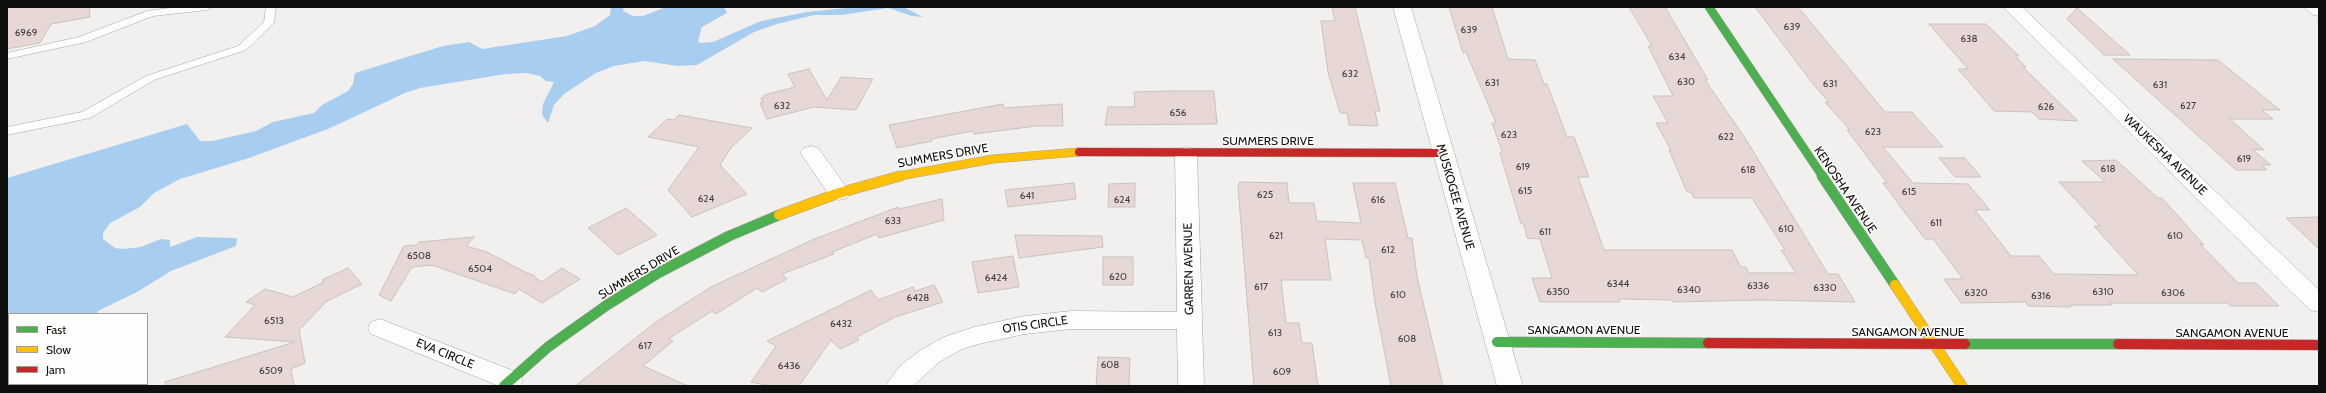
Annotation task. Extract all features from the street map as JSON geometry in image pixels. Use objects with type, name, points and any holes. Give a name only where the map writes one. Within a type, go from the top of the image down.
[{"type":"street","name":"MUSKOGEE AVENUE","points":[[1402,7],[1510,386]]},
{"type":"street","name":"KENOSHA AVENUE","points":[[1708,7],[1962,386]]},
{"type":"street","name":"WAUKESHA AVENUE","points":[[2012,7],[2319,304]]},
{"type":"street","points":[[2313,7],[2319,11]]},
{"type":"street","points":[[811,152],[839,193]]},
{"type":"street","name":"SUMMERS DRIVE","points":[[507,383],[548,347],[607,305],[658,273],[729,236],[788,211],[839,193],[942,167],[993,159],[1084,152],[1443,153]]},
{"type":"street","name":"GARREN AVENUE","points":[[1186,153],[1191,386]]},
{"type":"street","name":"OTIS CIRCLE","points":[[898,386],[910,372],[930,356],[954,343],[974,336],[1025,325],[1071,320],[1190,321]]},
{"type":"street","name":"EVA CIRCLE","points":[[380,328],[507,383]]},
{"type":"street","name":"SANGAMON AVENUE","points":[[1497,342],[2319,345]]},
{"type":"lane","points":[[7,56],[82,40],[151,14],[207,7]]},
{"type":"lane","points":[[7,131],[86,115],[150,78],[242,48],[269,23],[271,7]]},
{"type":"water","points":[[611,7],[624,7],[623,11],[633,16],[643,16],[666,7],[724,7],[727,13],[702,27],[698,41],[700,43],[713,42],[761,21],[807,12],[857,7],[903,7],[923,17],[912,16],[888,8],[842,15],[814,15],[777,24],[754,32],[697,65],[678,66],[644,61],[614,66],[596,73],[564,94],[554,105],[548,123],[542,115],[543,104],[554,82],[546,81],[540,76],[526,73],[506,74],[420,88],[405,93],[328,129],[246,159],[180,179],[154,193],[140,207],[110,223],[103,233],[103,239],[115,248],[123,249],[141,247],[161,239],[170,240],[170,247],[197,237],[237,238],[236,246],[171,271],[137,292],[98,311],[97,313],[8,313],[8,385],[72,385],[7,386],[7,178],[187,124],[200,141],[212,141],[256,131],[273,122],[314,113],[322,105],[348,91],[353,84],[355,73],[443,46],[469,42],[482,49],[567,36],[595,26],[610,15]]},
{"type":"building","points":[[7,7],[89,7],[90,17],[51,24],[40,43],[7,49]]},
{"type":"building","points":[[1332,7],[1355,7],[1380,111],[1375,111],[1378,126],[1349,125],[1347,113],[1340,113],[1328,72],[1321,21],[1335,21]]},
{"type":"building","points":[[1449,7],[1492,7],[1508,59],[1535,60],[1544,84],[1547,84],[1567,137],[1574,137],[1589,177],[1578,177],[1604,250],[1732,250],[1741,267],[1746,267],[1749,273],[1796,273],[1781,250],[1785,250],[1752,198],[1694,198],[1691,192],[1687,192],[1669,150],[1671,150],[1656,123],[1668,123],[1653,96],[1673,96],[1648,46],[1652,46],[1629,7],[1665,7],[1708,80],[1705,80],[1745,138],[1828,274],[1838,274],[1855,302],[1761,300],[1673,302],[1672,300],[1619,299],[1620,302],[1540,302],[1532,278],[1552,278],[1540,239],[1527,238],[1524,224],[1521,224],[1500,153],[1502,151],[1492,123],[1496,123],[1466,52],[1463,53]]},
{"type":"building","points":[[1755,7],[1798,7],[1885,112],[1912,112],[1943,147],[1883,147],[1913,183],[1968,184],[1990,210],[1975,210],[2011,256],[2039,256],[2054,274],[2138,275],[2094,226],[2100,226],[2059,182],[2105,182],[2082,161],[2116,160],[2158,198],[2162,198],[2204,245],[2200,244],[2238,283],[2256,283],[2279,306],[2231,306],[2227,303],[2110,303],[2112,305],[2070,305],[2071,307],[2028,306],[2026,302],[1961,303],[1944,279],[1963,279],[1933,239],[1925,239],[1883,183],[1887,183],[1847,130],[1850,130],[1825,102],[1829,102],[1813,84]]},
{"type":"building","points":[[2077,8],[2130,55],[2104,55],[2067,19]]},
{"type":"building","points":[[1929,24],[1986,24],[2019,56],[2015,56],[2026,67],[2023,67],[2078,121],[2039,119],[2032,112],[1994,111],[1958,69],[1968,69]]},
{"type":"building","points":[[2113,59],[2218,60],[2280,110],[2262,110],[2273,119],[2230,119],[2264,150],[2252,149],[2271,165],[2262,165],[2267,170],[2236,170]]},
{"type":"building","points":[[809,69],[827,100],[841,77],[873,79],[856,110],[814,107],[767,119],[760,103],[763,102],[761,98],[764,97],[764,95],[795,87],[788,74]]},
{"type":"building","points":[[1214,91],[1217,124],[1105,125],[1108,107],[1135,107],[1134,92]]},
{"type":"building","points":[[1003,104],[1004,108],[1062,104],[1063,126],[1036,126],[974,134],[973,131],[931,139],[932,141],[897,148],[889,125]]},
{"type":"building","points":[[679,115],[752,128],[731,148],[720,165],[747,194],[692,217],[668,190],[699,147],[648,137],[667,119],[674,120]]},
{"type":"building","points":[[1939,158],[1965,158],[1981,177],[1955,177]]},
{"type":"building","points":[[1240,182],[1287,183],[1289,203],[1314,203],[1317,221],[1361,223],[1353,183],[1395,183],[1408,238],[1412,238],[1417,277],[1443,386],[1391,386],[1375,303],[1369,258],[1366,258],[1362,240],[1325,239],[1331,280],[1281,280],[1286,323],[1299,323],[1302,343],[1312,343],[1318,386],[1254,386],[1238,187]]},
{"type":"building","points":[[1074,183],[1076,199],[1008,207],[1005,190]]},
{"type":"building","points":[[1135,183],[1135,207],[1108,207],[1109,184]]},
{"type":"building","points":[[942,199],[944,220],[879,238],[877,234],[832,252],[834,254],[782,274],[787,279],[762,292],[757,288],[716,314],[712,311],[668,339],[673,341],[643,366],[688,386],[575,386],[656,322],[711,287],[812,240],[898,207],[899,209]]},
{"type":"building","points":[[626,208],[657,235],[618,255],[588,228]]},
{"type":"building","points":[[2319,217],[2319,249],[2286,218]]},
{"type":"building","points":[[1015,235],[1102,236],[1103,247],[1019,258]]},
{"type":"building","points":[[474,237],[466,246],[487,252],[535,276],[534,277],[542,282],[562,268],[580,279],[542,303],[519,289],[515,294],[432,265],[412,267],[391,301],[379,295],[404,246],[417,245],[419,242]]},
{"type":"building","points":[[1013,256],[1019,287],[978,293],[972,262]]},
{"type":"building","points":[[1103,257],[1133,257],[1133,285],[1103,285]]},
{"type":"building","points":[[348,268],[362,284],[327,301],[299,330],[305,363],[291,369],[294,386],[166,386],[165,382],[295,342],[225,337],[255,305],[246,302],[265,289],[293,297],[324,282],[322,280]]},
{"type":"building","points":[[934,285],[943,302],[895,317],[857,337],[859,340],[840,349],[831,340],[799,386],[770,386],[751,382],[776,346],[767,341],[871,290],[878,300],[913,287],[915,291]]},
{"type":"building","points":[[1098,357],[1130,358],[1129,386],[1096,386]]},
{"type":"traffic: fast","points":[[1709,7],[1895,285]]},
{"type":"traffic: fast","points":[[504,386],[548,347],[607,305],[658,273],[729,236],[779,215]]},
{"type":"traffic: fast","points":[[1497,342],[1708,343]]},
{"type":"traffic: fast","points":[[1965,344],[2118,344]]},
{"type":"traffic: slow","points":[[779,215],[839,193],[891,178],[993,159],[1079,152]]},
{"type":"traffic: slow","points":[[1895,285],[1962,386]]},
{"type":"traffic: jam","points":[[1079,152],[1443,153]]},
{"type":"traffic: jam","points":[[1708,343],[1965,344]]},
{"type":"traffic: jam","points":[[2118,344],[2319,345]]}]
